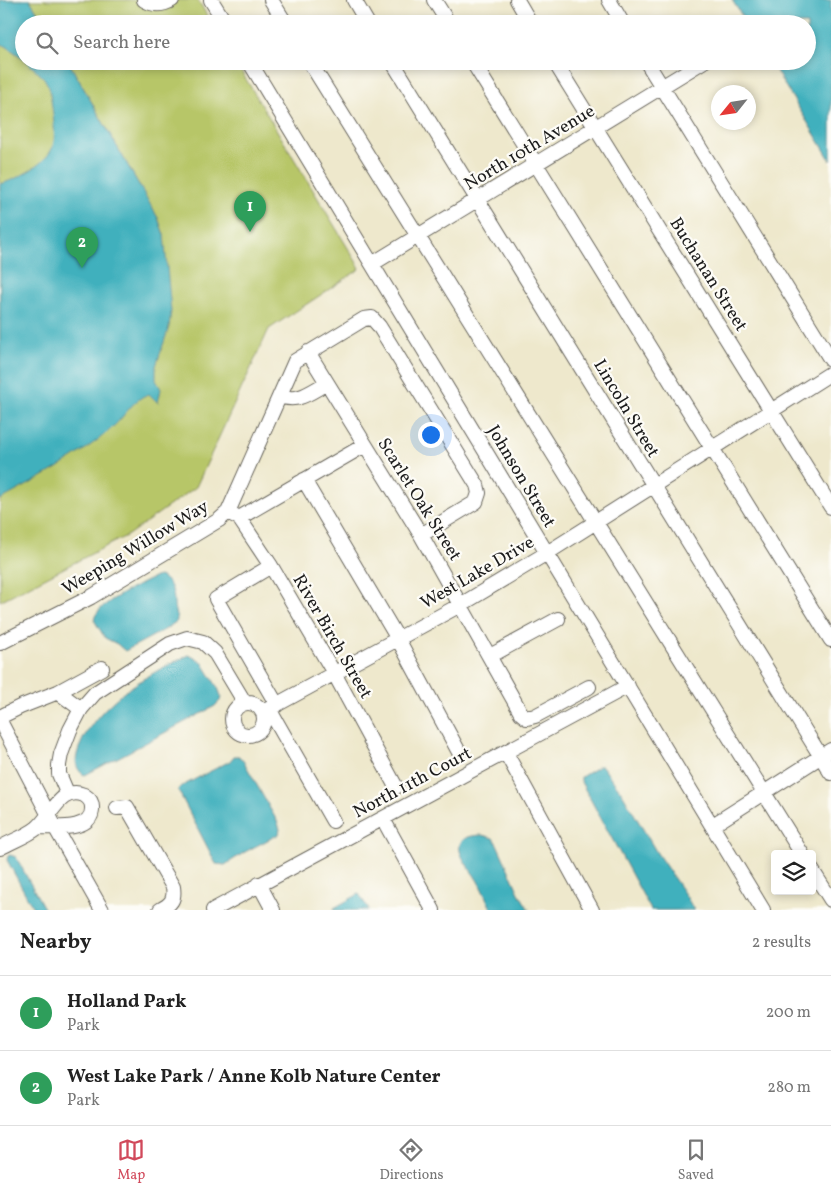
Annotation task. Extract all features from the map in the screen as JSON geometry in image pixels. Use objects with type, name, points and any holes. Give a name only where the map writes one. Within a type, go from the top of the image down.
[{"type":"street","points":[[144,0],[156,6],[166,4],[172,0]]},
{"type":"street","points":[[211,0],[220,15]]},
{"type":"street","points":[[271,0],[280,15]]},
{"type":"street","points":[[354,0],[363,15]]},
{"type":"street","points":[[434,0],[443,15]]},
{"type":"street","points":[[517,0],[526,15]]},
{"type":"street","points":[[609,0],[618,15]]},
{"type":"street","name":"Johnson Street","points":[[253,70],[763,910]]},
{"type":"street","points":[[315,70],[800,850]]},
{"type":"street","name":"Lincoln Street","points":[[398,70],[652,485],[826,754],[831,773]]},
{"type":"street","points":[[478,70],[831,640]]},
{"type":"street","name":"Buchanan Street","points":[[560,70],[831,507]]},
{"type":"street","points":[[652,70],[831,360]]},
{"type":"street","name":"North 10th Avenue","points":[[372,264],[596,129],[689,70]]},
{"type":"street","name":"Weeping Willow Way","points":[[0,644],[91,598],[220,520],[233,515],[295,361],[364,319],[372,318],[379,326],[477,485],[479,494],[476,502],[421,534]]},
{"type":"street","name":"Scarlet Oak Street","points":[[308,352],[421,534],[462,604],[521,713],[527,718],[535,716],[589,687]]},
{"type":"street","name":"West Lake Drive","points":[[270,709],[462,604],[547,553],[831,373]]},
{"type":"street","points":[[280,396],[287,399],[298,399],[326,383]]},
{"type":"street","points":[[233,515],[304,480],[365,445]]},
{"type":"street","points":[[304,480],[398,639],[460,754]]},
{"type":"street","name":"River Birch Street","points":[[233,515],[271,566],[334,673],[396,787]]},
{"type":"street","points":[[271,566],[216,599],[270,709],[333,821]]},
{"type":"street","points":[[490,656],[558,619]]},
{"type":"street","points":[[102,910],[67,848],[67,826],[59,817],[58,810],[64,798],[59,774],[60,754],[81,709],[95,693],[124,673],[170,644],[187,638],[202,642],[215,653],[245,703]]},
{"type":"street","points":[[67,826],[48,814],[0,719],[20,707],[58,692],[102,668]]},
{"type":"street","name":"North 11th Court","points":[[213,910],[628,686]]},
{"type":"street","points":[[58,692],[81,709]]},
{"type":"street","points":[[245,703],[270,709],[260,730],[250,736],[243,735],[234,727],[232,717],[236,708],[245,703]]},
{"type":"street","points":[[506,753],[592,910]]},
{"type":"street","points":[[713,825],[826,754]]},
{"type":"street","points":[[38,827],[67,826],[89,819],[92,808],[91,802],[87,797],[80,794],[47,800],[39,796]]},
{"type":"street","points":[[0,848],[38,827],[64,798]]},
{"type":"street","points":[[116,808],[127,807],[173,888],[174,897],[170,905],[160,910]]},
{"type":"street","points":[[383,819],[432,910]]},
{"type":"street","points":[[816,876],[831,900]]},
{"type":"street","points":[[259,884],[273,910]]},
{"type":"green space","points":[[0,0],[22,0],[22,15],[15,15],[15,70],[64,70],[164,235],[158,218],[73,70],[240,70],[360,268],[269,329],[196,487],[128,535],[0,601]]},
{"type":"green space","points":[[30,0],[198,0],[207,15],[39,15]]},
{"type":"water","points":[[0,0],[30,0],[39,15],[15,15],[15,52],[0,44]]},
{"type":"water","points":[[732,0],[831,0],[831,161],[775,70],[816,70],[816,15],[741,15]]},
{"type":"water","points":[[36,70],[73,70],[158,218],[164,235],[171,311],[169,327],[156,366],[156,380],[161,389],[158,403],[149,394],[139,399],[113,427],[87,448],[44,476],[0,500],[0,184],[31,170],[45,159],[53,146],[53,117],[49,87],[44,78]]},
{"type":"water","points":[[159,576],[167,581],[171,588],[177,621],[125,651],[117,644],[105,638],[94,620],[102,607],[110,601]]},
{"type":"water","points":[[189,655],[202,662],[218,688],[221,696],[220,701],[215,706],[84,775],[78,769],[76,760],[79,748],[87,732],[98,717],[110,704],[140,681]]},
{"type":"water","points":[[234,756],[239,756],[244,762],[280,829],[279,834],[225,865],[216,864],[178,790],[180,787],[230,761]]},
{"type":"water","points":[[602,766],[622,793],[657,853],[694,910],[651,910],[581,782],[581,777]]},
{"type":"water","points":[[482,835],[493,838],[497,844],[519,893],[529,910],[492,910],[480,885],[460,852],[461,842],[465,838]]},
{"type":"water","points":[[10,855],[16,857],[45,910],[34,910],[7,860]]},
{"type":"water","points":[[359,894],[369,910],[335,910],[334,908]]},
{"type":"place","name":"Holland Park","points":[[250,232]]},
{"type":"place","name":"West Lake Park / Anne Kolb Nature Center","points":[[82,268]]}]
